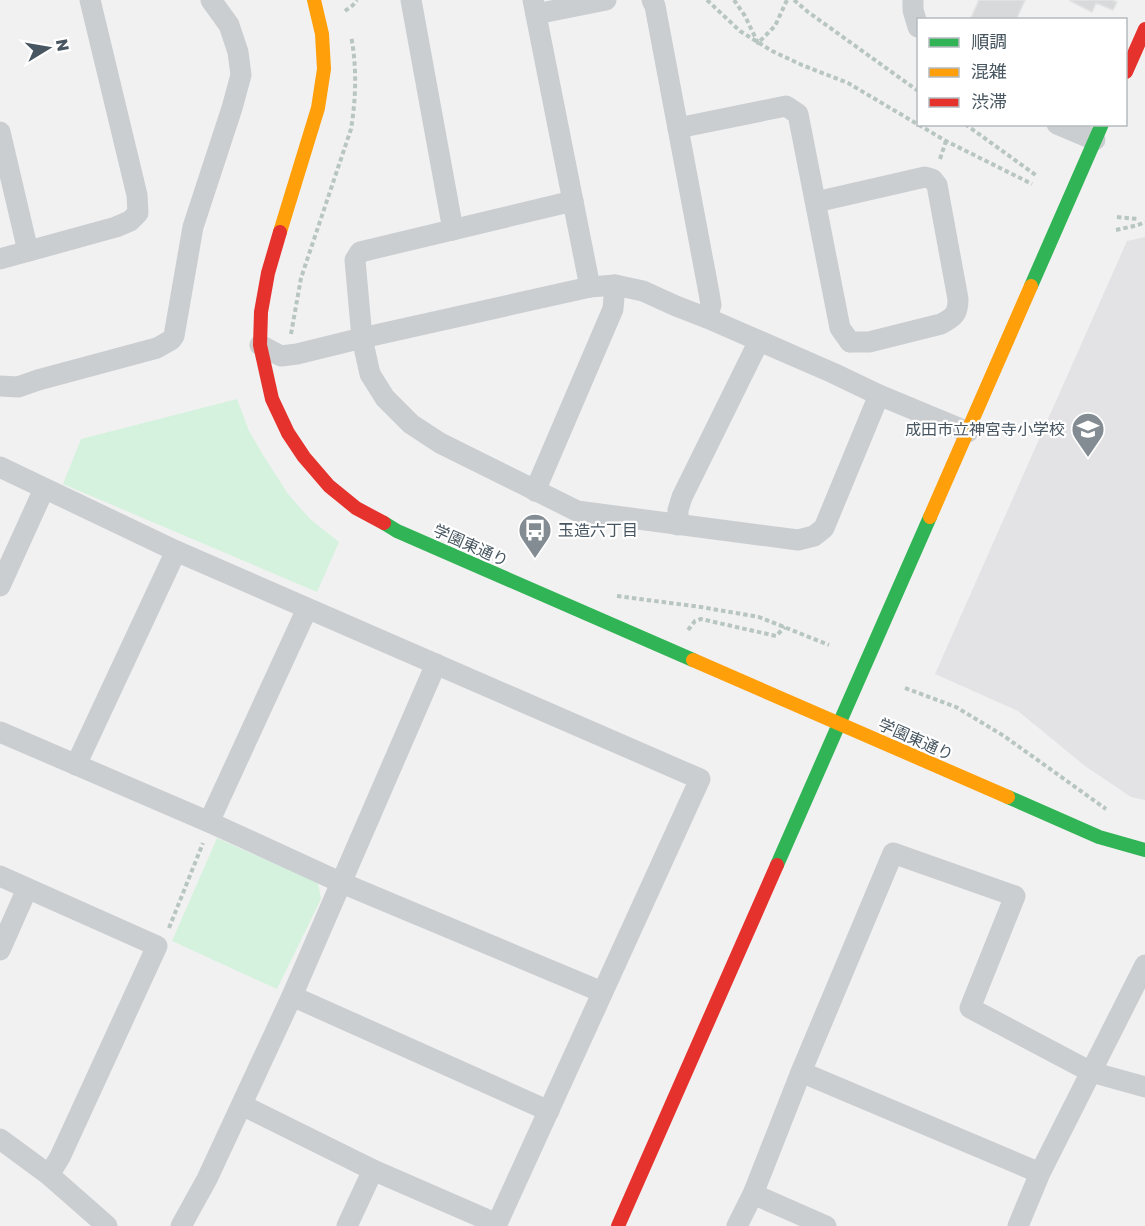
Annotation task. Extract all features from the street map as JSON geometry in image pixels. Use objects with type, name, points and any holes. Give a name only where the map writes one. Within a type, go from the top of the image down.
[{"type":"street","points":[[0,259],[116,227],[130,221],[138,213],[137,195],[90,0]]},
{"type":"street","points":[[2,392],[156,348],[174,336],[194,227],[241,75],[238,52],[229,25],[212,0]]},
{"type":"street","name":"学園東通り","points":[[314,0],[322,34],[324,69],[318,108],[268,273],[261,312],[260,345],[272,399],[288,433],[304,457],[329,486],[356,508],[397,531],[1099,837],[1145,850]]},
{"type":"street","points":[[411,0],[453,230]]},
{"type":"street","points":[[590,287],[535,7],[606,0]]},
{"type":"street","points":[[652,0],[655,6],[711,305],[707,318]]},
{"type":"street","points":[[913,0],[917,24]]},
{"type":"street","points":[[1127,68],[1145,29]]},
{"type":"street","points":[[678,128],[786,106],[798,114],[840,328],[850,342]]},
{"type":"street","points":[[618,1226],[1099,132],[1068,126]]},
{"type":"street","points":[[0,132],[28,251]]},
{"type":"street","points":[[816,202],[926,177],[932,179],[937,185],[958,299],[958,310],[952,318],[941,324],[869,342],[850,342]]},
{"type":"street","points":[[573,201],[360,252],[355,260],[362,338],[370,374],[385,398],[411,424],[440,442],[577,511],[798,540],[814,536],[824,528],[879,395]]},
{"type":"street","points":[[260,345],[281,356],[297,354],[590,287],[615,285],[643,291],[968,432]]},
{"type":"street","points":[[536,491],[613,309],[615,285]]},
{"type":"street","points":[[678,525],[678,510],[682,497],[759,341]]},
{"type":"street","points":[[833,373],[850,342]]},
{"type":"street","points":[[0,467],[176,551],[700,779],[497,1225],[373,1170],[242,1105]]},
{"type":"street","points":[[0,586],[44,489]]},
{"type":"street","points":[[76,765],[176,551]]},
{"type":"street","points":[[209,822],[307,609]]},
{"type":"street","points":[[181,1226],[207,1179],[292,996],[436,664]]},
{"type":"street","points":[[0,732],[209,822],[342,883],[602,992]]},
{"type":"street","points":[[737,1226],[753,1194],[801,1072],[893,853],[1015,896],[969,1008],[1091,1072],[1145,1087]]},
{"type":"street","points":[[0,876],[157,946],[60,1157],[49,1175]]},
{"type":"street","points":[[0,950],[27,889]]},
{"type":"street","points":[[1018,1226],[1040,1173],[1145,965]]},
{"type":"street","points":[[292,996],[549,1111]]},
{"type":"street","points":[[801,1072],[1040,1173]]},
{"type":"street","points":[[0,1138],[49,1175],[107,1226]]},
{"type":"street","points":[[347,1226],[373,1170]]},
{"type":"street","points":[[753,1194],[826,1226]]},
{"type":"path","points":[[341,0],[348,20]]},
{"type":"path","points":[[345,11],[357,0]]},
{"type":"path","points":[[707,0],[740,31],[772,51],[848,83],[917,124]]},
{"type":"path","points":[[734,0],[759,43]]},
{"type":"path","points":[[759,43],[775,26],[787,0]]},
{"type":"path","points":[[794,0],[917,90]]},
{"type":"path","points":[[291,340],[301,278],[351,129],[354,108],[354,50],[350,30]]},
{"type":"path","points":[[921,126],[1032,184]]},
{"type":"path","points":[[968,126],[1037,176]]},
{"type":"path","points":[[939,164],[946,141]]},
{"type":"path","points":[[1117,217],[1138,219]]},
{"type":"path","points":[[1116,230],[1145,222]]},
{"type":"path","points":[[611,596],[668,602],[759,617],[829,645]]},
{"type":"path","points":[[688,630],[695,621],[701,620],[776,636],[785,627]]},
{"type":"path","points":[[904,688],[956,708],[1004,736],[1108,811]]},
{"type":"path","points":[[157,946],[167,933],[209,828],[209,822]]},
{"type":"shaded area","name":"成田市立神宮寺小学校","points":[[1145,237],[1145,800],[1131,797],[1085,766],[1018,711],[935,674],[1127,241]]},
{"type":"green space","points":[[237,399],[249,431],[288,494],[310,519],[339,542],[317,592],[63,484],[81,439]]},
{"type":"green space","points":[[217,838],[318,883],[321,899],[277,989],[172,941]]},
{"type":"building","points":[[979,0],[1025,0],[1017,18],[971,18]]},
{"type":"building","points":[[1070,0],[1117,2],[1113,10],[1096,3],[1092,12]]},
{"type":"traffic: fast","points":[[1031,286],[1101,126]]},
{"type":"traffic: fast","points":[[777,865],[930,517]]},
{"type":"traffic: fast","points":[[384,523],[397,531],[693,660]]},
{"type":"traffic: fast","points":[[1008,797],[1099,837],[1145,850]]},
{"type":"traffic: slow","points":[[280,232],[318,108],[324,69],[322,34],[314,0]]},
{"type":"traffic: slow","points":[[930,517],[1031,286]]},
{"type":"traffic: slow","points":[[693,660],[1008,797]]},
{"type":"traffic: jam","points":[[1127,70],[1145,29]]},
{"type":"traffic: jam","points":[[280,232],[268,273],[261,312],[260,345],[272,399],[288,433],[304,457],[329,486],[356,508],[384,523]]},
{"type":"traffic: jam","points":[[618,1226],[777,865]]},
{"type":"place","name":"成田市立神宮寺小学校","points":[[1088,458]]},
{"type":"place","name":"玉造六丁目","points":[[535,559]]}]
